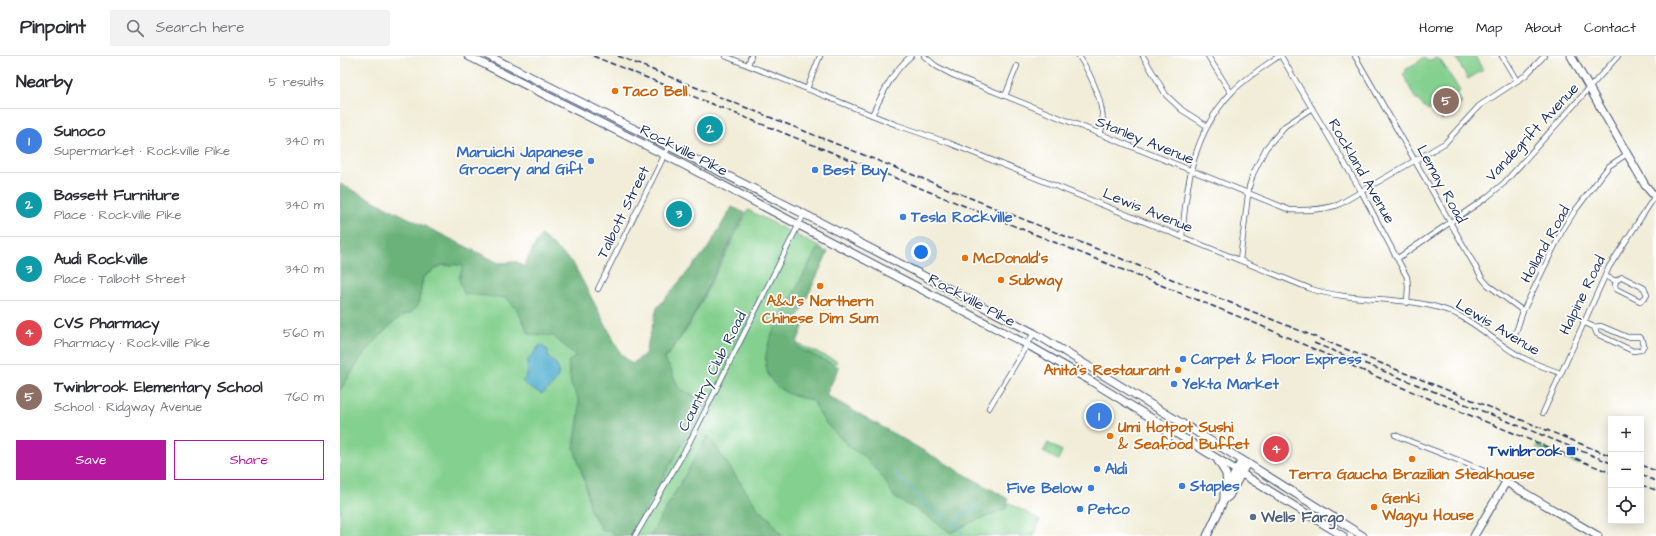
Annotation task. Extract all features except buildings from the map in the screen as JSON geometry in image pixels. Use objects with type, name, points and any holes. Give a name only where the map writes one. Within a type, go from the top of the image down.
[{"type":"main road","name":"Rockville Pike","points":[[468,56],[733,190],[1026,344],[1091,381],[1343,536]]},
{"type":"main road","name":"Rockville Pike","points":[[489,56],[804,214],[1034,333],[1363,536]]},
{"type":"main road","points":[[1571,56],[1645,185],[1655,197]]},
{"type":"main road","points":[[733,190],[738,181]]},
{"type":"main road","points":[[1164,426],[1168,436],[1167,444],[1183,438]]},
{"type":"main road","points":[[1215,458],[1226,474],[1227,487]]},
{"type":"main road","points":[[1207,536],[1224,500],[1224,494],[1227,487],[1244,462]]},
{"type":"main road","points":[[1224,500],[1229,496],[1238,472]]},
{"type":"main road","points":[[1474,536],[1506,482],[1598,536]]},
{"type":"street","name":"Lewis Avenue","points":[[725,56],[872,115],[949,143],[1311,289],[1330,295],[1407,303],[1447,310],[1479,327],[1525,360],[1560,372]]},
{"type":"street","points":[[748,65],[751,56]]},
{"type":"street","points":[[807,89],[820,56]]},
{"type":"street","points":[[872,115],[889,80],[911,56]]},
{"type":"street","name":"Stanley Avenue","points":[[924,56],[936,66],[953,75],[1190,171],[1290,210],[1308,211],[1338,205],[1445,143],[1479,106],[1517,81],[1536,66],[1544,56]]},
{"type":"street","points":[[1079,56],[1090,76],[1098,98],[1103,124],[1100,134]]},
{"type":"street","points":[[1143,56],[1166,95],[1182,110],[1206,126]]},
{"type":"street","points":[[1208,56],[1231,93]]},
{"type":"street","points":[[1182,237],[1190,171],[1195,153],[1206,126],[1231,93],[1256,72],[1280,56]]},
{"type":"street","name":"Rockland Avenue","points":[[1280,56],[1362,191],[1398,258],[1407,277],[1407,303]]},
{"type":"street","name":"Lemay Road","points":[[1355,56],[1416,160],[1450,222],[1488,285],[1523,311]]},
{"type":"street","points":[[1502,56],[1517,81]]},
{"type":"street","name":"Vandegrift Avenue","points":[[1398,258],[1486,198],[1504,183],[1618,56]]},
{"type":"street","points":[[1005,96],[1017,66]]},
{"type":"street","points":[[1240,260],[1248,194],[1253,174],[1266,148],[1285,126],[1312,108]]},
{"type":"street","name":"Talbott Street","points":[[598,289],[669,146]]},
{"type":"street","name":"Holland Road","points":[[1514,338],[1523,311],[1562,231],[1574,212],[1609,166],[1627,154]]},
{"type":"street","name":"Halpine Road","points":[[1543,413],[1560,372],[1605,276],[1628,236],[1655,197]]},
{"type":"street","name":"Country Club Road","points":[[635,536],[687,447],[800,225],[804,214]]},
{"type":"street","points":[[1605,276],[1616,281]]},
{"type":"street","points":[[1622,277],[1644,288],[1647,294],[1645,298],[1640,300],[1616,289],[1616,281],[1622,277]]},
{"type":"street","points":[[1583,322],[1594,327],[1601,326],[1627,337],[1640,337],[1644,345],[1641,350],[1633,351],[1597,334],[1594,327]]},
{"type":"street","points":[[989,408],[1026,344],[1034,333]]},
{"type":"street","points":[[1395,435],[1439,454],[1484,470],[1506,482]]},
{"type":"green space","points":[[1463,56],[1475,56],[1483,70],[1468,79],[1457,59]]},
{"type":"green space","points":[[1424,57],[1427,61],[1436,58],[1441,61],[1460,91],[1456,95],[1462,103],[1442,120],[1432,108],[1428,110],[1415,98],[1403,74],[1406,72],[1406,69],[1413,66]]},
{"type":"green space","points":[[340,184],[499,263],[518,262],[523,267],[541,235],[573,263],[621,354],[632,364],[645,354],[657,308],[708,248],[732,207],[745,213],[688,326],[664,360],[670,367],[679,389],[707,400],[630,536],[617,536],[610,531],[602,531],[589,508],[585,483],[574,448],[579,414],[579,400],[571,385],[568,362],[576,356],[553,336],[529,334],[517,309],[506,298],[464,294],[459,279],[463,265],[442,265],[423,277],[419,301],[416,307],[412,312],[403,315],[388,327],[360,359],[340,390]]},
{"type":"green space","points":[[748,210],[823,249],[793,321],[788,340],[837,361],[815,391],[878,431],[1040,520],[1034,536],[340,536],[340,390],[360,359],[388,327],[403,314],[412,312],[419,301],[423,277],[442,265],[518,262],[568,348],[576,356],[586,371],[664,360],[689,326]]},
{"type":"green space","points":[[817,249],[828,252],[797,319],[804,325],[797,342],[798,348],[839,367],[826,395],[1008,499],[1006,509],[972,522],[951,533],[923,513],[895,498],[885,481],[864,456],[853,450],[825,423],[812,400],[789,394],[773,383],[768,375],[766,366],[766,355],[769,342]]},
{"type":"green space","points":[[708,435],[758,509],[770,519],[782,536],[650,536]]},
{"type":"green space","points":[[1048,443],[1062,451],[1058,460],[1043,452]]},
{"type":"green space","points":[[1538,445],[1580,463],[1577,464],[1541,450],[1536,447]]},
{"type":"water","points":[[540,345],[548,350],[548,357],[555,363],[558,370],[555,382],[542,394],[530,388],[522,381],[525,379],[528,372],[528,360]]},
{"type":"waterway","points":[[897,472],[896,476],[924,502],[936,512],[943,515],[946,521],[956,524]]},
{"type":"waterway","points":[[963,536],[956,524],[963,513],[972,513],[972,509],[982,507]]},
{"type":"railway","points":[[593,56],[1257,324],[1391,383],[1608,472]]},
{"type":"railway","points":[[618,56],[1608,455]]},
{"type":"railway","points":[[1314,343],[1608,462]]},
{"type":"railway","points":[[1644,466],[1656,471]]},
{"type":"railway","points":[[1644,476],[1656,481]]},
{"type":"railway","points":[[1644,486],[1656,490]]},
{"type":"place","name":"Taco Bell","points":[[615,91]]},
{"type":"place","name":"Twinbrook Elementary School","points":[[1446,101]]},
{"type":"place","name":"Bassett Furniture","points":[[710,129]]},
{"type":"place","name":"Maruichi Japanese Grocery and Gift","points":[[591,161]]},
{"type":"place","name":"Best Buy","points":[[815,170]]},
{"type":"place","name":"Audi Rockville","points":[[679,214]]},
{"type":"place","name":"Tesla Rockville","points":[[903,217]]},
{"type":"place","name":"McDonald's","points":[[965,258]]},
{"type":"place","name":"Subway","points":[[1001,280]]},
{"type":"place","name":"A&J's Northern Chinese Dim Sum","points":[[820,286]]},
{"type":"place","name":"Carpet & Floor Express","points":[[1183,359]]},
{"type":"place","name":"Anita's Restaurant","points":[[1178,370]]},
{"type":"place","name":"Yekta Market","points":[[1174,384]]},
{"type":"place","name":"Sunoco","points":[[1099,416]]},
{"type":"place","name":"Umi Hotpot Sushi & Seafood Buffet","points":[[1110,436]]},
{"type":"place","name":"CVS Pharmacy","points":[[1276,449]]},
{"type":"place","name":"Twinbrook","points":[[1571,451]]},
{"type":"place","name":"Terra Gaucha Brazilian Steakhouse","points":[[1412,459]]},
{"type":"place","name":"Aldi","points":[[1097,469]]},
{"type":"place","name":"Staples","points":[[1182,486]]},
{"type":"place","name":"Five Below","points":[[1091,488]]},
{"type":"place","name":"Genki Wagyu House","points":[[1374,507]]},
{"type":"place","name":"Petco","points":[[1080,509]]},
{"type":"place","name":"Wells Fargo","points":[[1253,517]]}]
